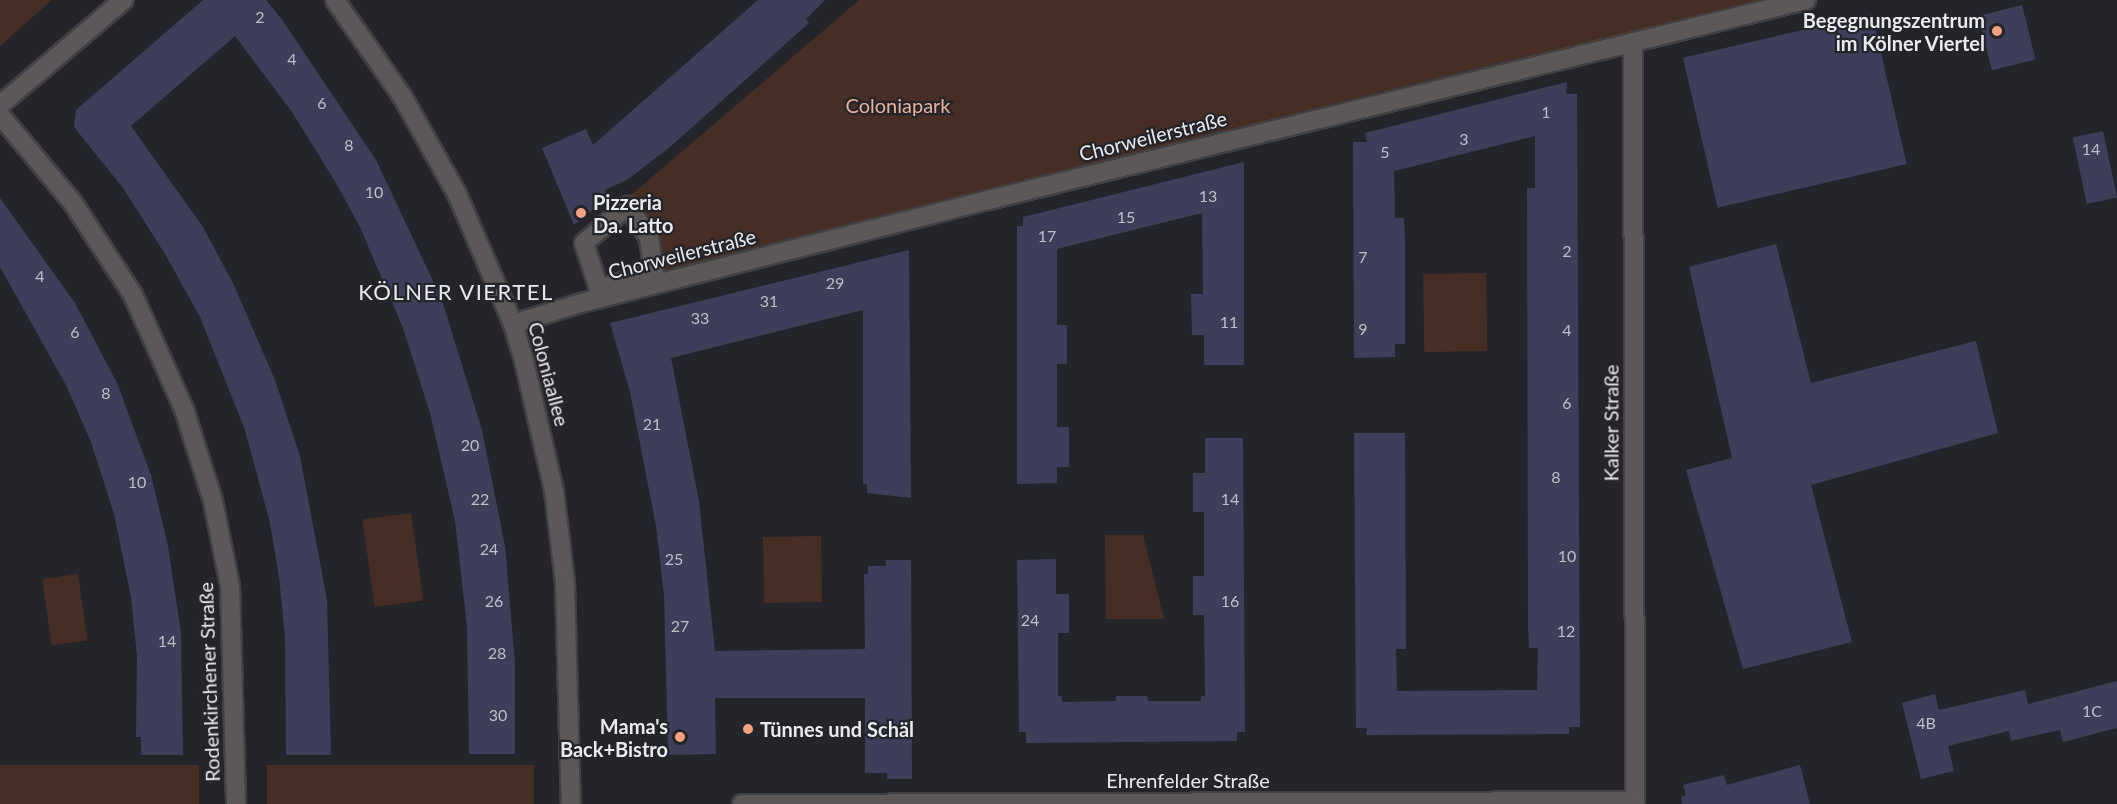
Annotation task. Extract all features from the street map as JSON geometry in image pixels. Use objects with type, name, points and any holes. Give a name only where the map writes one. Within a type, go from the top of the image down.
[{"type":"street","points":[[0,105],[124,0]]},
{"type":"street","name":"Coloniaallee","points":[[335,0],[402,96],[457,194],[513,324],[547,459],[562,559],[570,641],[571,804]]},
{"type":"street","name":"Chorweilerstraße","points":[[513,324],[580,303],[969,205],[1806,0]]},
{"type":"street","name":"Kalker Straße","points":[[1633,42],[1635,803]]},
{"type":"street","name":"Rodenkirchener Straße","points":[[0,115],[73,203],[134,295],[184,409],[213,501],[230,586],[236,804]]},
{"type":"street","points":[[627,206],[650,238],[654,273],[599,289],[584,243],[627,206]]},
{"type":"street","name":"Ehrenfelder Straße","points":[[742,804],[1635,803]]},
{"type":"green space","points":[[0,0],[52,0],[0,46]]},
{"type":"green space","name":"Coloniapark","points":[[859,0],[1763,0],[654,273],[624,201]]},
{"type":"green space","points":[[1486,273],[1487,351],[1424,352],[1423,274]]},
{"type":"green space","points":[[411,513],[423,600],[375,607],[362,520]]},
{"type":"green space","points":[[1105,535],[1143,535],[1164,619],[1106,619]]},
{"type":"green space","points":[[821,536],[822,602],[764,603],[763,537]]},
{"type":"green space","points":[[78,574],[87,640],[52,645],[42,579]]},
{"type":"green space","points":[[0,765],[199,765],[199,804],[0,804]]},
{"type":"green space","points":[[267,765],[534,765],[534,804],[267,804]]},
{"type":"building","points":[[203,0],[266,0],[283,21],[376,160],[442,300],[482,430],[505,546],[515,664],[515,754],[469,754],[467,627],[455,521],[430,413],[403,328],[360,227],[336,183],[292,112],[235,36],[131,126],[203,227],[233,283],[275,380],[300,456],[327,600],[331,755],[286,755],[285,638],[279,577],[270,523],[245,430],[200,317],[165,254],[123,188],[74,127],[76,110]]},
{"type":"building","points":[[758,0],[825,0],[806,19],[809,23],[670,147],[627,180],[605,190],[607,198],[574,225],[542,148],[586,129],[593,145]]},
{"type":"building","points":[[2022,5],[2036,59],[1992,70],[1978,16]]},
{"type":"building","points":[[1872,14],[1907,164],[1718,208],[1683,58]]},
{"type":"building","points":[[1567,82],[1566,94],[1577,94],[1580,727],[1569,727],[1569,734],[1366,735],[1367,728],[1356,728],[1354,433],[1405,433],[1406,649],[1396,649],[1397,691],[1537,690],[1538,648],[1529,648],[1528,626],[1527,188],[1535,188],[1535,136],[1394,171],[1395,218],[1404,218],[1405,238],[1405,344],[1395,344],[1395,357],[1354,358],[1353,142],[1367,142],[1365,133]]},
{"type":"building","points":[[2103,131],[2117,198],[2087,204],[2073,137]]},
{"type":"building","points":[[1244,162],[1244,365],[1204,365],[1204,335],[1192,335],[1191,294],[1203,294],[1202,213],[1057,249],[1057,325],[1067,325],[1067,364],[1057,364],[1057,427],[1069,427],[1069,467],[1057,467],[1057,483],[1017,484],[1017,226],[1023,226],[1023,217]]},
{"type":"building","points":[[0,198],[75,303],[117,383],[151,475],[168,546],[181,633],[183,755],[141,755],[141,737],[136,737],[137,656],[131,597],[114,514],[91,442],[66,385],[0,267]]},
{"type":"building","points":[[1776,244],[1811,383],[1976,341],[1998,433],[1811,485],[1852,642],[1743,669],[1686,470],[1732,458],[1689,267]]},
{"type":"building","points":[[909,250],[911,498],[867,493],[867,484],[863,484],[863,310],[671,358],[699,501],[715,651],[865,649],[864,574],[868,574],[868,566],[886,566],[886,560],[911,560],[912,779],[887,779],[887,773],[865,773],[865,698],[715,698],[716,754],[668,755],[664,595],[656,526],[630,392],[610,323]]},
{"type":"building","points":[[1205,438],[1243,438],[1245,732],[1237,732],[1237,741],[1026,743],[1026,732],[1019,732],[1017,560],[1056,559],[1056,594],[1069,594],[1069,633],[1058,633],[1058,696],[1062,696],[1062,702],[1116,701],[1116,696],[1147,696],[1148,701],[1201,701],[1201,696],[1205,696],[1204,615],[1193,615],[1193,576],[1204,576],[1204,512],[1193,512],[1193,473],[1205,473]]},
{"type":"building","points":[[2117,681],[2117,728],[2063,742],[2060,730],[2011,741],[2009,731],[1948,746],[1954,771],[1921,779],[1902,703],[1935,694],[1939,710],[2025,690],[2028,704]]},
{"type":"building","points":[[1800,765],[1810,804],[1682,804],[1681,797],[1686,795],[1683,785],[1724,775],[1727,785]]},
{"type":"place","name":"Begegnungszentrum im Kölner Viertel","points":[[1997,31]]},
{"type":"place","name":"Pizzeria Da. Latto","points":[[581,213]]},
{"type":"place","name":"Tünnes und Schäl","points":[[748,729]]},
{"type":"place","name":"Mama's Back+Bistro","points":[[680,737]]},
{"type":"district","name":"KÖLNER VIERTEL","points":[[456,292]]}]
